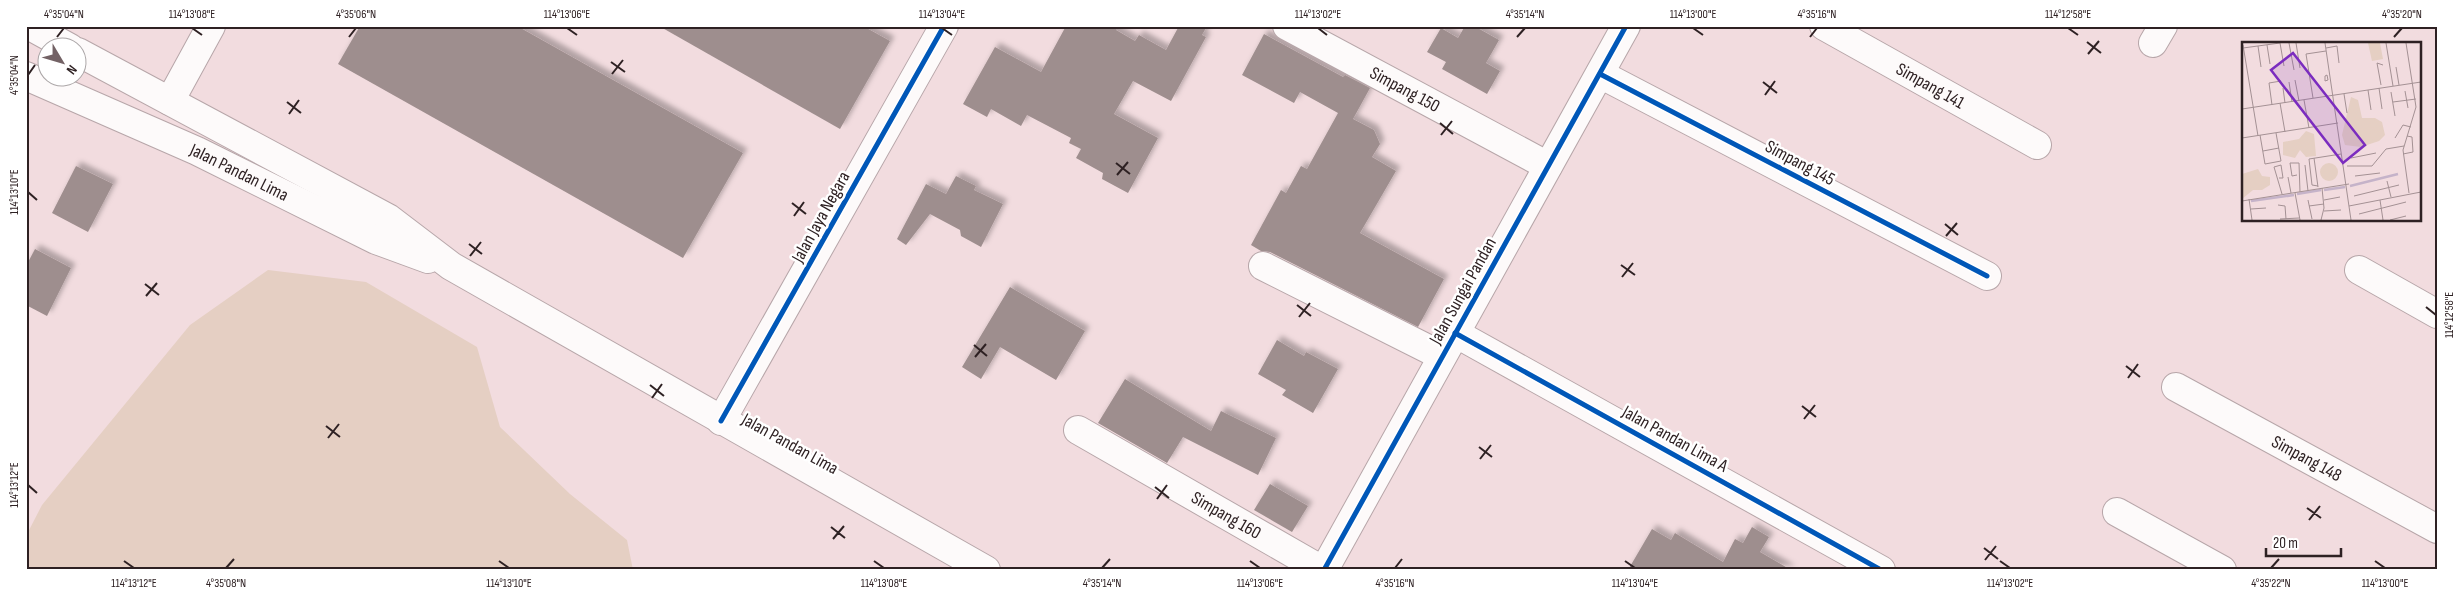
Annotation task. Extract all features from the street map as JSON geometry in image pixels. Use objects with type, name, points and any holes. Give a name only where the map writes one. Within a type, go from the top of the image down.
[{"type":"street","points":[[30,26],[52,38]]},
{"type":"street","points":[[170,101],[211,26]]},
{"type":"street","name":"Jalan Jaya Negara","points":[[721,421],[944,26]]},
{"type":"street","name":"Simpang 150","points":[[1287,26],[1548,166]]},
{"type":"street","name":"Jalan Sungai Pandan","points":[[1323,570],[1626,26]]},
{"type":"street","name":"Simpang 141","points":[[1824,26],[2037,145]]},
{"type":"street","name":"Jalan Pandan Lima","points":[[88,57],[388,218],[451,266],[986,570]]},
{"type":"street","name":"Simpang 145","points":[[1600,74],[1987,276]]},
{"type":"street","name":"Jalan Pandan Lima","points":[[26,76],[197,151],[376,240],[451,266]]},
{"type":"street","name":"Jalan Pandan Lima A","points":[[1263,266],[1448,344],[1881,570]]},
{"type":"street","points":[[2359,270],[2437,314]]},
{"type":"street","name":"Simpang 148","points":[[2176,387],[2437,530]]},
{"type":"street","name":"Simpang 160","points":[[1078,430],[1323,570]]},
{"type":"street","points":[[2117,512],[2222,570]]},
{"type":"shaded area","points":[[268,270],[366,282],[477,347],[500,427],[570,494],[627,540],[633,570],[26,570],[26,536],[42,505],[190,325]]},
{"type":"building","points":[[360,26],[517,26],[743,153],[683,258],[338,64]]},
{"type":"building","points":[[659,26],[863,26],[890,41],[840,129]]},
{"type":"building","points":[[1066,26],[1116,26],[1116,30],[1135,41],[1139,35],[1166,50],[1179,26],[1207,26],[1202,35],[1206,37],[1171,101],[1133,81],[1114,114],[1158,138],[1128,193],[1102,179],[1103,173],[1076,158],[1081,149],[1069,143],[1071,138],[1027,115],[1021,126],[991,109],[987,117],[963,104],[995,47],[1041,72]]},
{"type":"building","points":[[1465,26],[1474,26],[1499,40],[1486,63],[1500,71],[1487,94],[1442,69],[1446,62],[1427,52],[1441,28],[1458,38]]},
{"type":"building","points":[[1264,34],[1343,77],[1345,75],[1370,88],[1353,119],[1374,130],[1380,144],[1372,157],[1396,171],[1360,233],[1444,279],[1418,327],[1270,252],[1261,251],[1251,245],[1281,190],[1286,193],[1301,166],[1307,169],[1338,113],[1300,92],[1294,103],[1242,75]]},
{"type":"building","points":[[76,166],[113,184],[88,232],[52,213]]},
{"type":"building","points":[[956,176],[976,186],[974,190],[1003,204],[981,247],[961,236],[960,230],[930,214],[906,245],[897,239],[926,184],[946,194]]},
{"type":"building","points":[[35,249],[71,268],[47,316],[26,305],[26,266]]},
{"type":"building","points":[[1010,287],[1085,331],[1056,380],[1000,347],[981,379],[962,367]]},
{"type":"building","points":[[1277,340],[1304,356],[1306,352],[1338,369],[1313,413],[1282,395],[1286,390],[1258,374]]},
{"type":"building","points":[[1125,379],[1211,431],[1221,411],[1276,438],[1258,475],[1183,437],[1167,463],[1098,423]]},
{"type":"building","points":[[1270,484],[1308,506],[1292,532],[1254,510]]},
{"type":"building","points":[[1752,527],[1769,537],[1760,552],[1791,570],[1628,570],[1652,529],[1671,540],[1675,533],[1723,562],[1735,539],[1743,543]]},
{"type":"cycle path","points":[[721,421],[944,26]]},
{"type":"cycle path","points":[[1324,570],[1626,26]]},
{"type":"cycle path","points":[[1600,74],[1987,276]]},
{"type":"cycle path","points":[[1455,333],[1881,570]]}]
